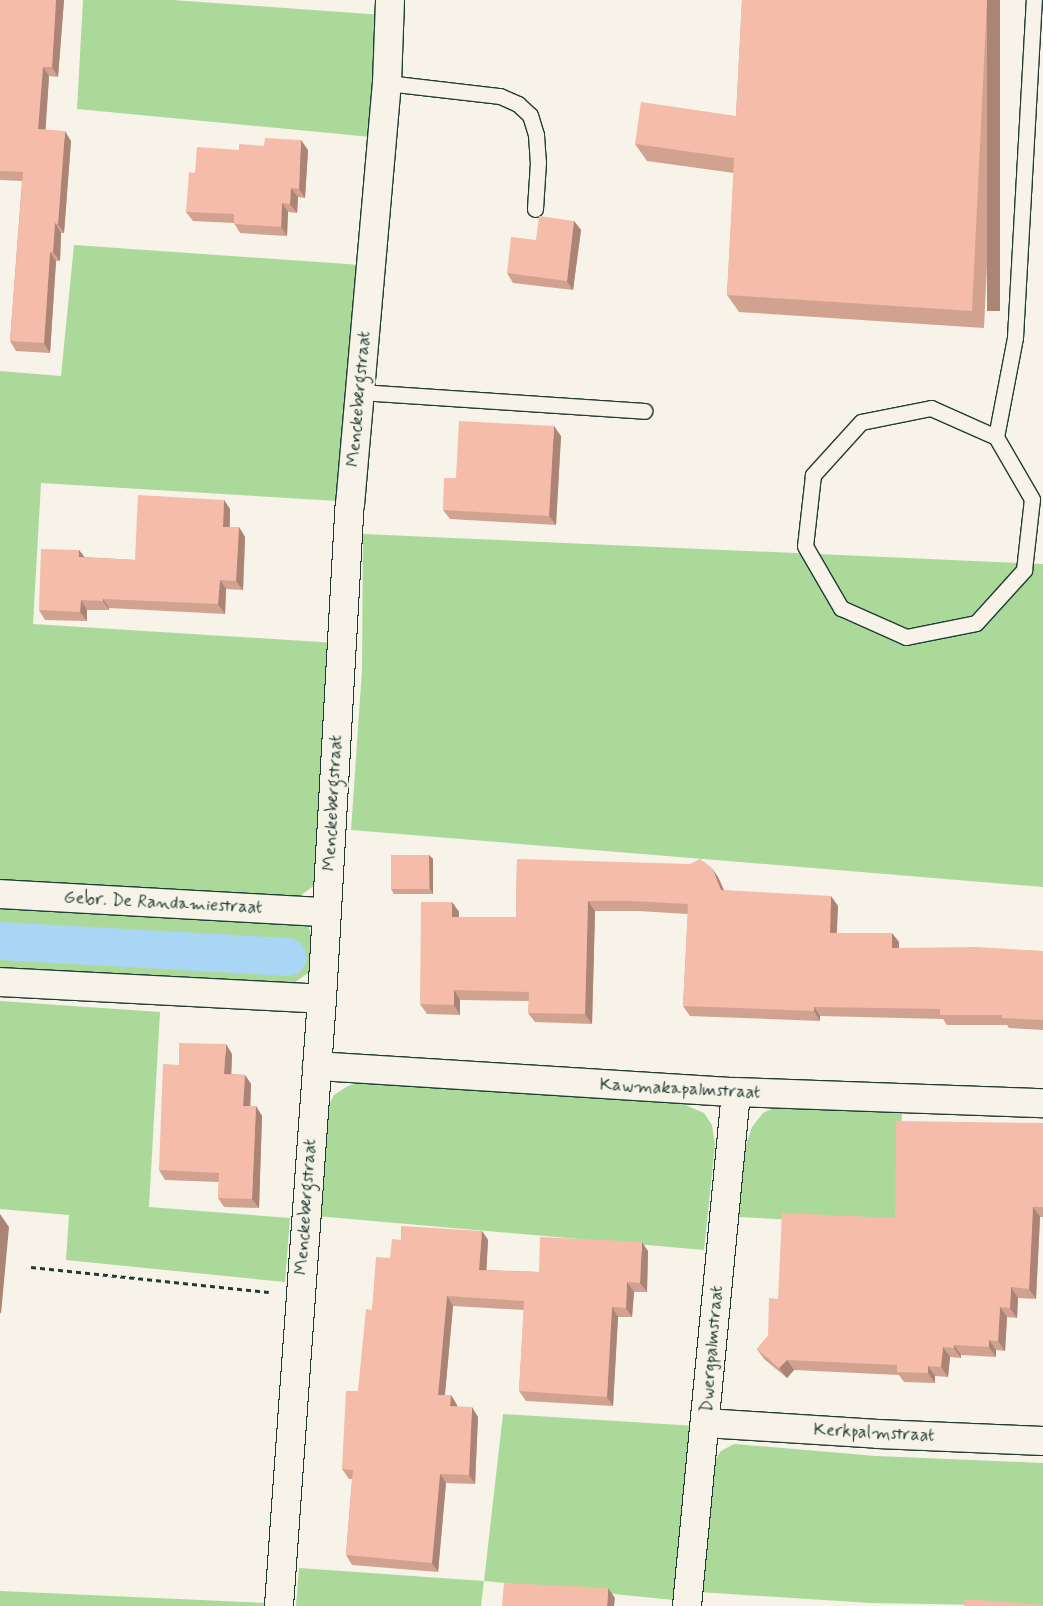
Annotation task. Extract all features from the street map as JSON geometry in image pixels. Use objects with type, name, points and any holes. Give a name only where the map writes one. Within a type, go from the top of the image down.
[{"type":"street","name":"Menckebergstraat","points":[[278,1606],[299,1295],[322,999],[350,505],[388,83],[390,0]]},
{"type":"street","name":"Gebr. De Randamiestraat","points":[[0,894],[326,912]]},
{"type":"street","points":[[0,982],[322,999]]},
{"type":"street","name":"Kawmakapalmstraat","points":[[317,1066],[736,1092],[1043,1103]]},
{"type":"street","name":"Dwergpalmstraat","points":[[687,1606],[736,1092]]},
{"type":"street","name":"Kerkpalmstraat","points":[[705,1423],[878,1434],[1043,1441]]},
{"type":"lane","points":[[996,437],[931,408],[861,422],[813,475],[805,546],[840,608],[906,637],[976,623],[1024,570],[1032,499],[996,437],[1016,337],[1034,0]]},
{"type":"lane","points":[[388,83],[500,96],[518,104],[530,115],[536,135],[538,162],[534,209]]},
{"type":"lane","points":[[360,392],[644,411]]},
{"type":"path","points":[[31,1267],[299,1295]]},
{"type":"green space","points":[[83,0],[173,0],[383,15],[371,137],[77,109]]},
{"type":"green space","points":[[74,245],[361,265],[338,501],[41,483],[33,624],[336,643],[316,884],[300,896],[282,899],[0,881],[0,371],[61,376]]},
{"type":"green space","points":[[363,534],[1043,564],[1043,887],[351,830],[362,670]]},
{"type":"green space","points":[[0,905],[291,922],[308,926],[313,939],[311,971],[291,985],[0,969]]},
{"type":"green space","points":[[0,1001],[160,1012],[149,1207],[290,1218],[285,1282],[66,1260],[69,1215],[0,1209]]},
{"type":"green space","points":[[362,1082],[683,1104],[704,1113],[712,1125],[715,1145],[704,1250],[316,1216],[325,1113],[334,1095],[348,1086]]},
{"type":"green space","points":[[778,1106],[902,1112],[897,1225],[739,1217],[745,1148],[752,1127],[763,1113]]},
{"type":"green space","points":[[503,1414],[696,1426],[674,1600],[484,1581]]},
{"type":"green space","points":[[734,1444],[876,1456],[1043,1463],[1043,1606],[870,1603],[698,1592],[711,1466],[721,1451]]},
{"type":"green space","points":[[299,1568],[484,1581],[481,1606],[296,1606]]},
{"type":"green space","points":[[0,1591],[267,1603],[266,1606],[0,1606]]},
{"type":"building","points":[[0,0],[56,0],[52,67],[43,67],[38,129],[65,131],[58,224],[55,223],[53,252],[50,252],[44,343],[10,341],[23,172],[0,171]]},
{"type":"building","points":[[742,0],[987,0],[972,311],[727,295],[734,158],[635,144],[641,102],[736,116]]},
{"type":"building","points":[[265,138],[301,140],[299,189],[291,188],[290,204],[282,203],[281,227],[234,224],[234,214],[186,212],[189,172],[195,173],[197,147],[239,150],[239,144],[264,146]]},
{"type":"building","points":[[539,216],[574,221],[567,281],[507,273],[511,237],[536,240]]},
{"type":"building","points":[[459,421],[554,426],[549,516],[443,510],[444,478],[456,478]]},
{"type":"building","points":[[138,495],[224,500],[223,527],[239,527],[236,581],[220,580],[218,604],[103,599],[103,601],[81,600],[80,612],[39,610],[41,549],[79,550],[79,557],[135,560]]},
{"type":"building","points":[[391,855],[429,855],[429,889],[391,889]]},
{"type":"building","points":[[517,859],[690,864],[700,859],[712,868],[721,890],[831,896],[830,933],[892,933],[892,948],[976,947],[1043,951],[1043,1020],[1002,1018],[1002,1015],[940,1015],[940,1009],[814,1007],[814,1011],[683,1006],[688,904],[631,901],[588,901],[585,1014],[528,1013],[529,992],[454,990],[454,1005],[420,1004],[421,902],[452,902],[452,917],[516,917]]},
{"type":"building","points":[[179,1043],[226,1044],[224,1074],[245,1075],[243,1106],[256,1106],[252,1199],[218,1198],[219,1173],[159,1170],[163,1064],[179,1065]]},
{"type":"building","points":[[896,1121],[1043,1123],[1043,1207],[1033,1207],[1029,1289],[1011,1287],[1010,1308],[1000,1307],[998,1341],[989,1340],[989,1347],[954,1345],[954,1348],[943,1347],[941,1367],[928,1366],[928,1373],[897,1372],[897,1365],[787,1360],[779,1368],[757,1349],[768,1336],[769,1298],[778,1299],[782,1213],[895,1218]]},
{"type":"building","points":[[401,1226],[482,1231],[479,1270],[539,1272],[540,1237],[642,1242],[640,1283],[627,1282],[626,1308],[612,1307],[607,1397],[519,1391],[524,1301],[447,1296],[438,1395],[451,1395],[450,1406],[472,1407],[469,1475],[440,1474],[432,1563],[346,1555],[353,1470],[342,1469],[346,1391],[358,1391],[366,1309],[372,1310],[376,1257],[390,1258],[392,1239],[401,1240]]},
{"type":"building","points":[[504,1583],[608,1588],[607,1606],[502,1606]]},
{"type":"building","points":[[965,1599],[1043,1605],[1043,1606],[964,1606]]},
{"type":"waterway","points":[[0,941],[288,957]]}]
